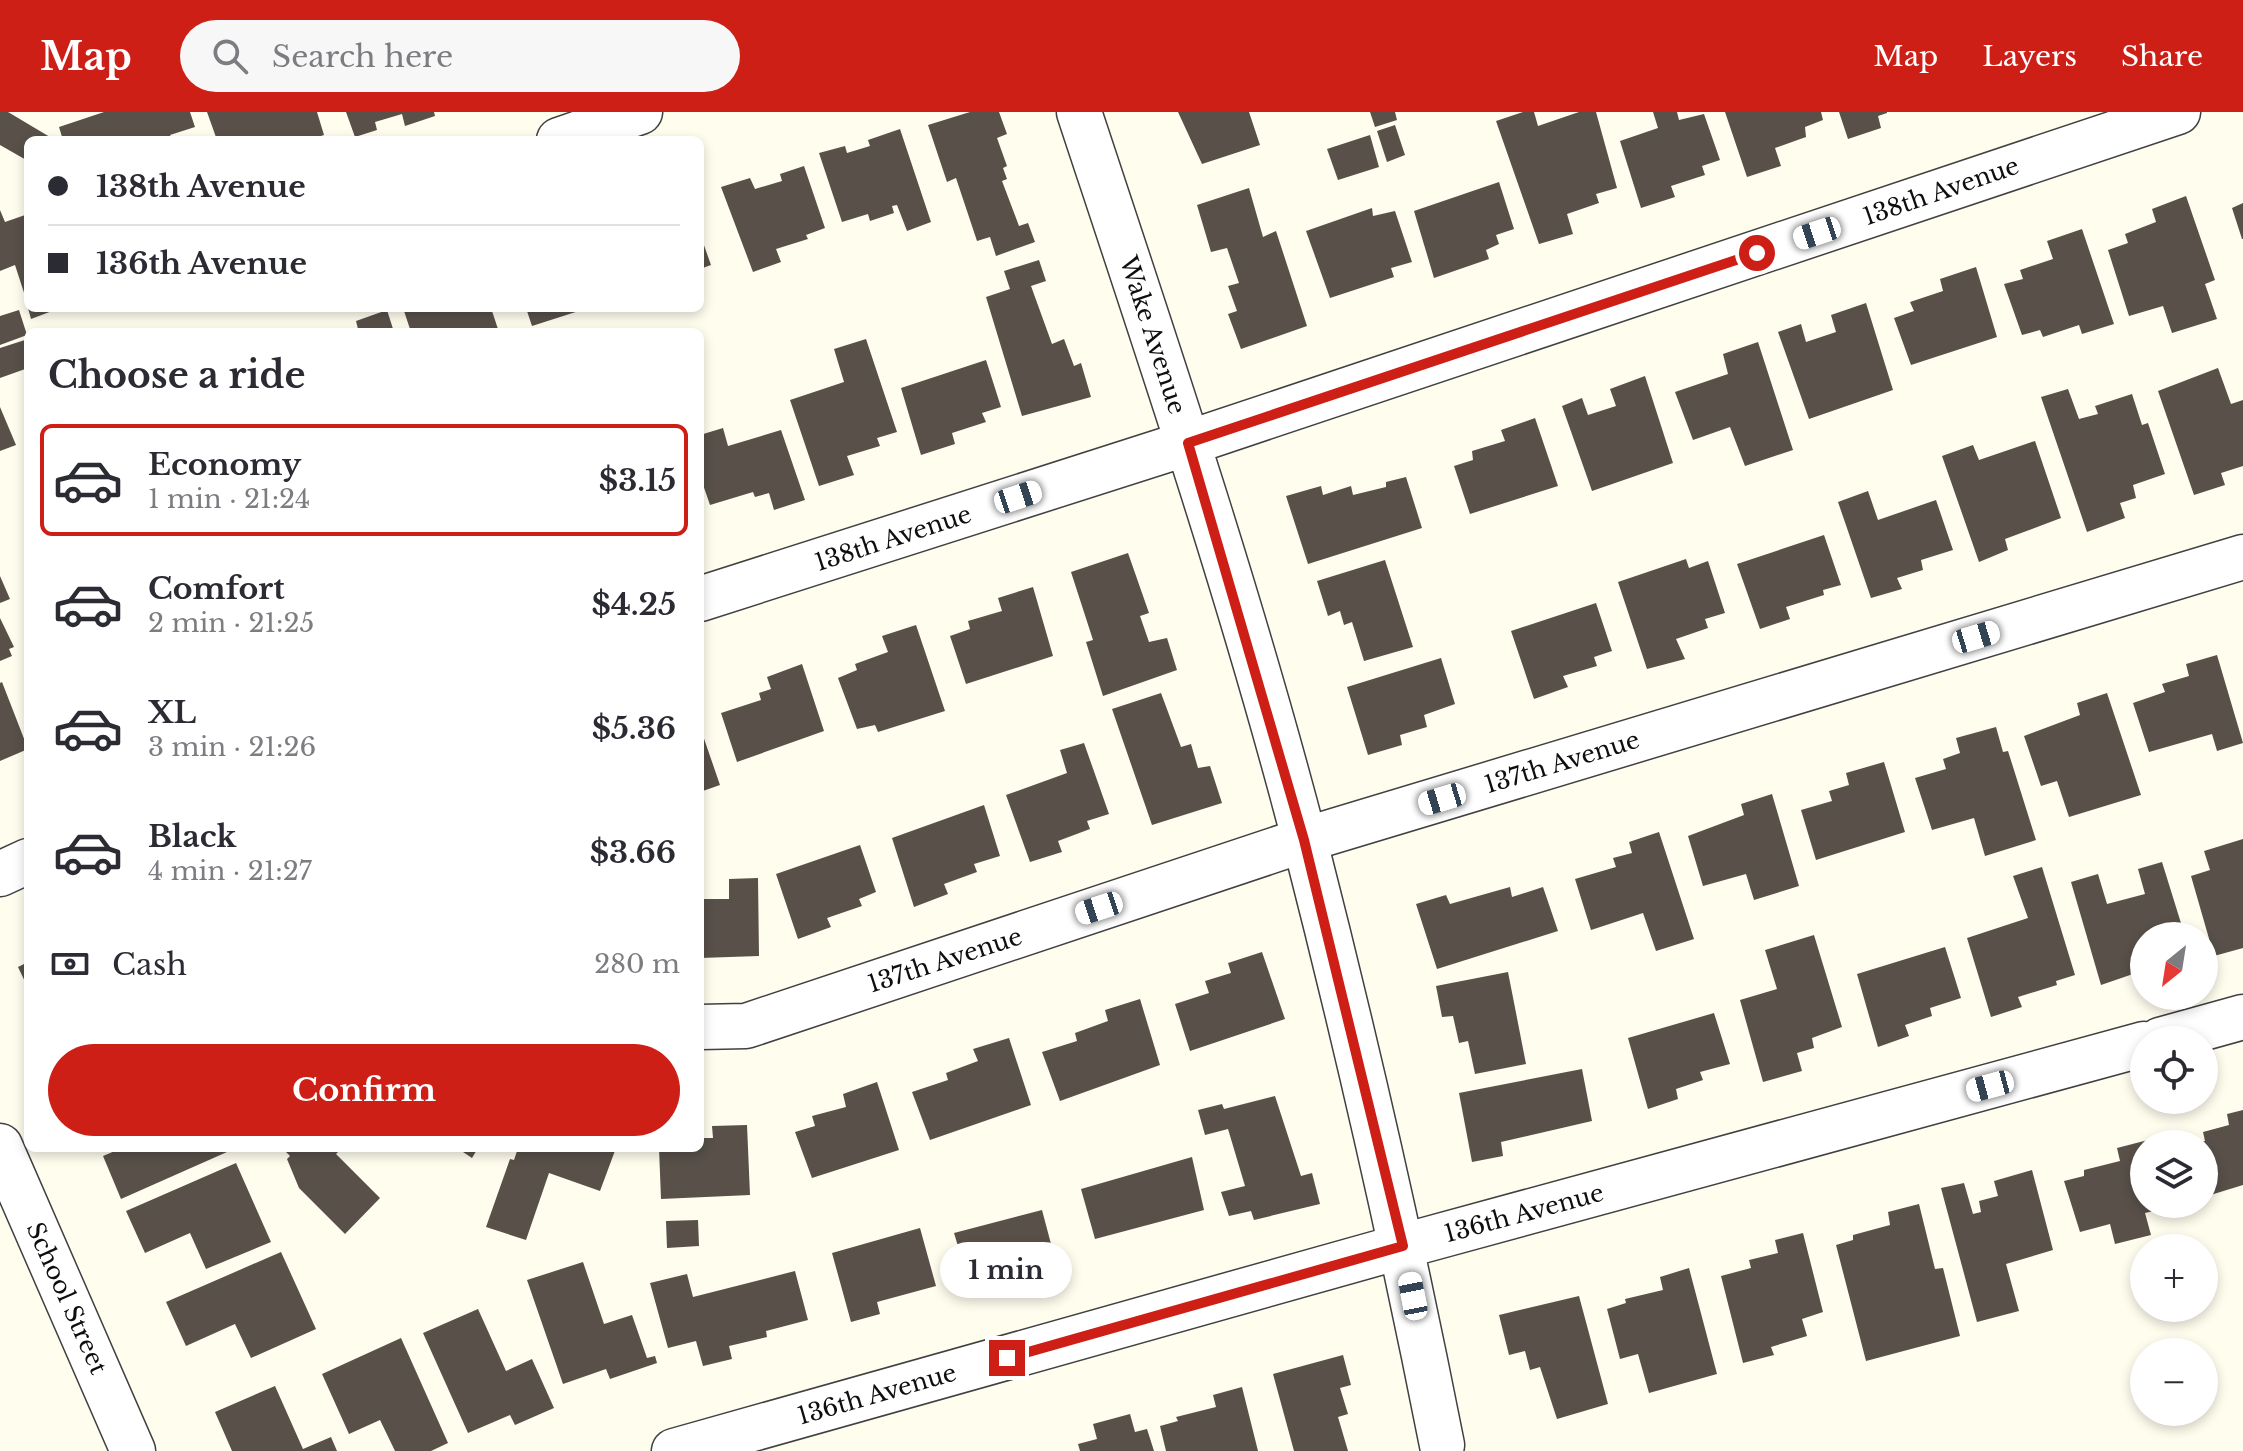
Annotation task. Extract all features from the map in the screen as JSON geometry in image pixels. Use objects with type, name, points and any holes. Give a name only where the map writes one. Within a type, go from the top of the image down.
[{"type":"street","points":[[571,136],[640,112]]},
{"type":"street","name":"Wake Avenue","points":[[1079,112],[1188,443],[1304,840],[1403,1246],[1442,1445]]},
{"type":"street","name":"138th Avenue","points":[[704,598],[1188,443],[2178,112]]},
{"type":"street","name":"137th Avenue","points":[[704,1027],[746,1026],[1304,840],[2243,557]]},
{"type":"street","points":[[0,874],[24,863]]},
{"type":"street","points":[[2211,1026],[2243,1017]]},
{"type":"street","name":"136th Avenue","points":[[674,1451],[1403,1246],[2130,1048]]},
{"type":"street","name":"School Street","points":[[0,1146],[133,1451]]},
{"type":"building","points":[[0,112],[8,112],[48,136],[24,136],[24,159],[0,145]]},
{"type":"building","points":[[104,112],[190,112],[195,127],[171,136],[62,136],[59,127]]},
{"type":"building","points":[[207,112],[317,112],[324,135],[321,136],[216,136]]},
{"type":"building","points":[[346,112],[434,112],[435,116],[405,126],[402,114],[375,122],[377,130],[355,136]]},
{"type":"building","points":[[970,112],[999,112],[1007,134],[997,138],[1007,166],[1003,168],[1007,179],[1002,181],[1019,226],[1028,223],[1035,242],[996,256],[990,237],[977,241],[956,178],[947,182],[928,125]]},
{"type":"building","points":[[1178,112],[1249,112],[1260,145],[1202,164]]},
{"type":"building","points":[[1370,112],[1395,112],[1397,120],[1375,127]]},
{"type":"building","points":[[1523,112],[1534,112],[1538,126],[1579,112],[1596,112],[1617,188],[1596,194],[1599,203],[1567,214],[1573,234],[1539,244],[1496,121]]},
{"type":"building","points":[[1653,112],[1677,112],[1679,120],[1704,114],[1720,160],[1702,166],[1705,175],[1671,186],[1675,197],[1641,208],[1620,141],[1658,128]]},
{"type":"building","points":[[1725,112],[1821,112],[1823,120],[1805,127],[1806,137],[1775,148],[1781,166],[1747,177]]},
{"type":"building","points":[[1839,112],[1887,113],[1878,116],[1881,128],[1848,139]]},
{"type":"building","points":[[1395,125],[1405,155],[1387,162],[1377,131]]},
{"type":"building","points":[[900,129],[931,222],[907,231],[897,205],[892,206],[894,213],[870,221],[868,214],[842,222],[819,153],[845,146],[847,153],[870,146],[868,140]]},
{"type":"building","points":[[1370,135],[1379,167],[1338,180],[1327,149]]},
{"type":"building","points":[[804,166],[825,228],[806,235],[808,239],[776,249],[781,262],[753,272],[721,187],[750,178],[755,189],[782,181],[780,174]]},
{"type":"building","points":[[1499,182],[1514,229],[1496,235],[1499,244],[1486,250],[1489,259],[1434,278],[1414,211]]},
{"type":"building","points":[[1249,188],[1263,237],[1276,231],[1307,326],[1241,349],[1228,314],[1237,311],[1228,286],[1239,283],[1227,248],[1211,252],[1197,205]]},
{"type":"building","points":[[2186,196],[2215,280],[2205,284],[2217,319],[2172,333],[2163,306],[2129,316],[2108,250],[2128,243],[2125,234],[2156,222],[2152,209]]},
{"type":"building","points":[[2243,203],[2243,239],[2242,239],[2232,208]]},
{"type":"building","points":[[1372,208],[1373,216],[1395,211],[1412,262],[1391,268],[1394,277],[1330,298],[1306,231]]},
{"type":"building","points":[[0,210],[5,222],[24,215],[24,293],[15,265],[0,271]]},
{"type":"building","points":[[2082,229],[2114,324],[2082,334],[2079,325],[2043,337],[2040,330],[2022,335],[2004,284],[2023,279],[2020,270],[2053,259],[2047,241]]},
{"type":"building","points":[[704,245],[711,265],[704,268]]},
{"type":"building","points":[[1039,260],[1046,281],[1031,286],[1052,344],[1064,339],[1074,366],[1081,363],[1091,397],[1022,416],[986,297],[1010,289],[1004,271]]},
{"type":"building","points":[[1976,267],[1997,337],[1911,365],[1894,318],[1914,311],[1910,302],[1943,291],[1940,279]]},
{"type":"building","points":[[1866,303],[1893,390],[1809,419],[1778,332],[1801,324],[1806,342],[1836,332],[1831,315]]},
{"type":"building","points":[[19,310],[24,336],[0,345],[0,316]]},
{"type":"building","points":[[29,312],[49,312],[31,319]]},
{"type":"building","points":[[388,312],[393,328],[358,328],[356,321]]},
{"type":"building","points":[[404,312],[492,312],[498,328],[410,328]]},
{"type":"building","points":[[527,312],[576,312],[532,326]]},
{"type":"building","points":[[866,339],[897,432],[877,438],[880,446],[847,456],[854,475],[819,486],[790,400],[844,382],[834,349]]},
{"type":"building","points":[[24,340],[24,369],[0,378],[0,348]]},
{"type":"building","points":[[1758,342],[1793,450],[1745,466],[1730,427],[1693,440],[1675,392],[1728,374],[1723,354]]},
{"type":"building","points":[[986,360],[1001,407],[982,413],[986,422],[952,433],[955,444],[921,455],[901,388]]},
{"type":"building","points":[[2218,368],[2231,404],[2243,400],[2243,466],[2221,473],[2225,485],[2194,495],[2158,391]]},
{"type":"building","points":[[1645,376],[1673,463],[1592,491],[1562,406],[1582,398],[1588,415],[1616,406],[1610,389]]},
{"type":"building","points":[[2068,389],[2079,419],[2098,414],[2095,406],[2132,394],[2142,425],[2148,423],[2165,474],[2133,485],[2136,498],[2120,503],[2125,518],[2087,532],[2041,397]]},
{"type":"building","points":[[0,407],[16,445],[0,451]]},
{"type":"building","points":[[1535,418],[1558,486],[1470,514],[1454,466],[1473,460],[1472,451],[1505,441],[1501,430]]},
{"type":"building","points":[[723,428],[728,446],[781,430],[805,500],[774,510],[769,493],[755,497],[753,492],[710,505],[704,488],[704,434]]},
{"type":"building","points":[[2035,441],[2061,518],[2005,539],[2008,550],[1979,562],[1942,456],[1973,445],[1979,460]]},
{"type":"building","points":[[1406,477],[1422,528],[1308,564],[1286,496],[1321,486],[1323,495],[1351,486],[1353,495],[1386,487],[1386,482]]},
{"type":"building","points":[[1868,491],[1878,520],[1936,500],[1953,550],[1921,560],[1923,570],[1897,578],[1902,589],[1871,598],[1838,502]]},
{"type":"building","points":[[1824,535],[1841,585],[1823,590],[1824,595],[1786,607],[1790,619],[1760,629],[1737,564]]},
{"type":"building","points":[[1128,553],[1149,613],[1140,616],[1149,642],[1167,638],[1177,670],[1103,696],[1086,642],[1093,640],[1071,572]]},
{"type":"building","points":[[1686,559],[1689,568],[1708,561],[1725,613],[1705,619],[1708,628],[1676,639],[1685,659],[1647,669],[1618,582]]},
{"type":"building","points":[[1385,560],[1413,647],[1364,661],[1352,622],[1344,625],[1340,611],[1328,616],[1317,581]]},
{"type":"building","points":[[0,576],[10,599],[0,603]]},
{"type":"building","points":[[1033,587],[1053,656],[966,684],[950,636],[970,629],[968,621],[1002,611],[998,598]]},
{"type":"building","points":[[1596,603],[1612,651],[1594,657],[1597,666],[1563,676],[1568,687],[1534,699],[1511,631]]},
{"type":"building","points":[[0,618],[14,647],[9,649],[12,656],[0,661]]},
{"type":"building","points":[[916,625],[945,711],[878,732],[875,725],[857,729],[838,678],[857,670],[855,664],[888,652],[882,636]]},
{"type":"building","points":[[2217,655],[2243,743],[2217,751],[2212,734],[2149,752],[2133,703],[2165,692],[2162,684],[2189,676],[2186,664]]},
{"type":"building","points":[[1441,658],[1455,704],[1424,715],[1427,727],[1400,735],[1402,745],[1368,755],[1347,687]]},
{"type":"building","points":[[802,664],[824,731],[737,762],[721,713],[761,700],[759,693],[771,689],[767,677]]},
{"type":"building","points":[[0,683],[24,739],[24,751],[0,761]]},
{"type":"building","points":[[1161,693],[1181,747],[1191,744],[1198,768],[1210,766],[1222,803],[1152,825],[1112,709]]},
{"type":"building","points":[[2107,693],[2141,795],[2069,817],[2057,781],[2041,786],[2024,736],[2080,715],[2077,703]]},
{"type":"building","points":[[1996,727],[2003,752],[2008,751],[2036,840],[1985,856],[1974,818],[1932,830],[1915,778],[1946,769],[1943,759],[1960,753],[1956,738]]},
{"type":"building","points":[[704,739],[720,785],[704,791]]},
{"type":"building","points":[[1084,743],[1109,814],[1087,821],[1090,829],[1058,841],[1062,852],[1030,862],[1006,795],[1067,773],[1060,750]]},
{"type":"building","points":[[1884,762],[1905,832],[1816,860],[1801,810],[1832,801],[1829,791],[1849,785],[1846,773]]},
{"type":"building","points":[[1772,794],[1799,886],[1754,900],[1746,874],[1703,886],[1688,836],[1744,815],[1741,804]]},
{"type":"building","points":[[984,805],[1000,856],[974,864],[977,872],[944,884],[948,894],[914,907],[892,838]]},
{"type":"building","points":[[1659,832],[1694,939],[1656,951],[1643,913],[1591,930],[1575,879],[1616,867],[1613,858],[1632,853],[1629,842]]},
{"type":"building","points":[[2243,839],[2243,948],[2218,955],[2218,922],[2204,922],[2191,876],[2210,870],[2204,851]]},
{"type":"building","points":[[860,845],[876,892],[859,899],[862,906],[827,918],[831,927],[798,939],[776,874]]},
{"type":"building","points":[[2162,862],[2181,922],[2130,922],[2130,975],[2101,985],[2071,882],[2098,874],[2107,904],[2145,894],[2138,869]]},
{"type":"building","points":[[2042,867],[2075,975],[2056,981],[2057,985],[2018,997],[2022,1007],[1991,1017],[1967,938],[2028,918],[2013,876]]},
{"type":"building","points":[[758,878],[759,956],[704,958],[704,899],[729,899],[729,879]]},
{"type":"building","points":[[1510,887],[1512,897],[1543,887],[1558,931],[1437,969],[1416,904],[1446,895],[1450,904]]},
{"type":"building","points":[[1814,935],[1842,1027],[1812,1038],[1814,1048],[1797,1053],[1802,1071],[1763,1082],[1740,1000],[1777,989],[1765,950]]},
{"type":"building","points":[[1945,947],[1961,998],[1930,1008],[1932,1016],[1905,1025],[1909,1036],[1878,1047],[1857,974]]},
{"type":"building","points":[[1262,952],[1285,1019],[1190,1051],[1175,1004],[1209,993],[1205,981],[1231,973],[1228,963]]},
{"type":"building","points":[[24,964],[24,980],[18,967]]},
{"type":"building","points":[[1508,972],[1526,1064],[1475,1074],[1468,1041],[1459,1043],[1453,1016],[1442,1017],[1436,986]]},
{"type":"building","points":[[1140,999],[1160,1065],[1060,1101],[1042,1052],[1077,1041],[1075,1033],[1108,1021],[1105,1010]]},
{"type":"building","points":[[1714,1013],[1730,1064],[1700,1072],[1703,1080],[1676,1089],[1678,1099],[1648,1109],[1628,1038]]},
{"type":"building","points":[[1009,1038],[1031,1105],[930,1140],[912,1092],[948,1080],[946,1073],[978,1061],[973,1049]]},
{"type":"building","points":[[1582,1069],[1592,1121],[1501,1142],[1503,1156],[1472,1162],[1459,1093]]},
{"type":"building","points":[[877,1082],[899,1150],[812,1178],[795,1132],[815,1126],[812,1116],[846,1107],[843,1094]]},
{"type":"building","points":[[1275,1096],[1301,1176],[1312,1173],[1320,1204],[1254,1220],[1251,1211],[1229,1216],[1221,1192],[1245,1186],[1228,1129],[1205,1135],[1198,1110],[1222,1104],[1224,1109]]},
{"type":"building","points":[[2243,1110],[2243,1185],[2218,1193],[2218,1130],[2210,1130],[2229,1125],[2227,1114]]},
{"type":"building","points":[[747,1125],[750,1195],[661,1199],[659,1152],[704,1152],[704,1138],[713,1138],[712,1126]]},
{"type":"building","points":[[2130,1145],[2130,1218],[2146,1218],[2151,1234],[2130,1234],[2130,1240],[2115,1244],[2110,1224],[2080,1232],[2064,1181],[2084,1176],[2084,1170],[2120,1161],[2117,1148]]},
{"type":"building","points":[[112,1152],[227,1152],[121,1199],[103,1156]]},
{"type":"building","points":[[286,1152],[338,1152],[336,1154],[380,1198],[345,1234],[299,1188],[287,1159],[290,1156]]},
{"type":"building","points":[[517,1152],[615,1152],[600,1191],[549,1173],[526,1240],[486,1227],[510,1159],[514,1160]]},
{"type":"building","points":[[1192,1157],[1204,1210],[1095,1239],[1081,1189]]},
{"type":"building","points":[[236,1163],[271,1242],[206,1269],[190,1233],[145,1253],[126,1211]]},
{"type":"building","points":[[2032,1170],[2053,1250],[2006,1264],[2019,1311],[1977,1322],[1941,1188],[1964,1183],[1973,1214],[1981,1212],[1979,1201],[1998,1196],[1994,1181]]},
{"type":"building","points":[[1919,1204],[1935,1269],[1943,1268],[1960,1336],[1866,1361],[1836,1245],[1853,1240],[1853,1235],[1890,1225],[1888,1212]]},
{"type":"building","points":[[1042,1210],[1055,1259],[968,1279],[954,1233]]},
{"type":"building","points":[[698,1220],[699,1246],[667,1248],[666,1221]]},
{"type":"building","points":[[920,1228],[936,1286],[877,1302],[880,1314],[851,1322],[832,1253]]},
{"type":"building","points":[[1803,1233],[1823,1312],[1802,1319],[1807,1336],[1771,1347],[1774,1355],[1743,1363],[1721,1276],[1751,1268],[1749,1260],[1778,1253],[1775,1240]]},
{"type":"building","points":[[281,1252],[316,1329],[251,1358],[235,1324],[186,1346],[166,1302]]},
{"type":"building","points":[[583,1262],[604,1324],[632,1315],[647,1358],[655,1356],[657,1363],[610,1379],[606,1369],[563,1384],[527,1280]]},
{"type":"building","points":[[1689,1268],[1717,1374],[1649,1393],[1638,1354],[1620,1359],[1607,1309],[1626,1303],[1625,1299],[1663,1290],[1660,1277]]},
{"type":"building","points":[[795,1271],[808,1320],[766,1331],[767,1337],[729,1346],[732,1359],[703,1366],[696,1341],[668,1348],[650,1283],[687,1274],[693,1297]]},
{"type":"building","points":[[1579,1296],[1608,1404],[1557,1419],[1540,1367],[1530,1370],[1525,1351],[1509,1355],[1499,1315]]},
{"type":"building","points":[[478,1309],[506,1371],[532,1359],[554,1408],[515,1425],[510,1415],[468,1433],[423,1333]]},
{"type":"building","points":[[401,1338],[448,1443],[431,1451],[395,1451],[380,1420],[349,1434],[322,1374]]},
{"type":"building","points":[[1343,1355],[1351,1385],[1340,1388],[1348,1414],[1338,1417],[1348,1451],[1294,1451],[1273,1374]]},
{"type":"building","points":[[275,1386],[303,1449],[331,1437],[337,1451],[232,1451],[215,1412]]},
{"type":"building","points":[[1242,1387],[1258,1451],[1166,1451],[1160,1426],[1178,1421],[1176,1417],[1216,1407],[1213,1395]]},
{"type":"building","points":[[1130,1414],[1135,1432],[1147,1429],[1154,1451],[1080,1451],[1078,1444],[1097,1439],[1093,1424]]},
{"type":"route","points":[[1007,1358],[1403,1246],[1304,840],[1188,443],[1757,253]]}]
